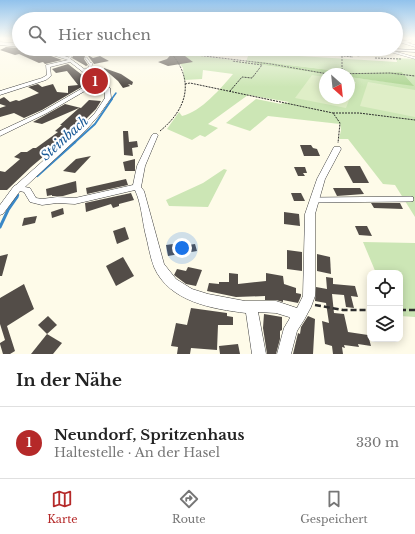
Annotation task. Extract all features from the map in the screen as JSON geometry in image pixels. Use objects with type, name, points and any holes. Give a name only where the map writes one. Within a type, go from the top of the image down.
[{"type":"street","points":[[0,212],[17,188],[82,131],[93,119],[108,98],[109,91],[101,83],[70,60],[57,56]]},
{"type":"street","points":[[0,92],[44,79],[49,76],[48,66],[70,60]]},
{"type":"street","points":[[0,134],[3,130],[52,108],[88,87],[101,83]]},
{"type":"street","points":[[155,135],[141,166],[137,187],[140,192],[157,260],[163,275],[174,285],[193,297],[206,301],[250,307],[264,305],[275,306],[291,311],[300,316]]},
{"type":"street","points":[[284,354],[291,328],[300,316],[309,296],[310,214],[321,179],[337,149]]},
{"type":"street","points":[[17,188],[27,190],[33,200],[42,202],[57,200],[81,200],[137,187]]},
{"type":"street","points":[[250,307],[259,354]]},
{"type":"lane","points":[[404,55],[415,58]]},
{"type":"lane","points":[[70,60],[71,56]]},
{"type":"lane","points":[[84,71],[89,69],[91,65],[86,58]]},
{"type":"lane","points":[[314,200],[411,199]]},
{"type":"path","points":[[155,135],[173,120],[183,104],[185,84],[182,68],[175,56]]},
{"type":"path","points":[[202,56],[262,65],[252,78],[242,77],[230,92]]},
{"type":"path","points":[[343,68],[341,64],[342,56],[357,56]]},
{"type":"path","points":[[212,58],[272,64],[319,72]]},
{"type":"path","points":[[371,58],[400,59]]},
{"type":"path","points":[[355,74],[390,73],[415,76]]},
{"type":"path","points":[[185,84],[190,83],[333,113],[359,113],[415,120]]},
{"type":"path","points":[[333,113],[339,122],[341,130],[337,149]]},
{"type":"path","points":[[307,303],[343,310],[367,310]]},
{"type":"path","points":[[403,310],[415,310]]},
{"type":"green space","points":[[174,56],[201,56],[246,62],[248,56],[298,56],[397,62],[396,58],[415,59],[415,217],[395,185],[383,184],[348,139],[339,139],[341,130],[340,124],[268,116],[250,131],[226,123],[256,99],[281,104],[289,102],[248,95],[208,124],[218,128],[205,137],[200,135],[192,140],[167,129],[179,112],[182,116],[196,110],[210,99],[233,74],[203,70],[202,79],[184,80],[183,68]]},
{"type":"green space","points":[[257,61],[319,69],[319,73],[255,64]]},
{"type":"green space","points":[[402,72],[414,86],[355,78],[355,73]]},
{"type":"green space","points":[[312,75],[319,76],[319,103],[295,98]]},
{"type":"green space","points":[[368,82],[415,90],[415,117],[360,106]]},
{"type":"green space","points":[[326,104],[348,104],[346,108]]},
{"type":"green space","points":[[224,169],[227,170],[208,207],[169,206],[166,200],[203,183]]},
{"type":"green space","points":[[363,242],[415,243],[415,317],[403,316],[403,270],[375,270]]},
{"type":"building","points":[[23,56],[51,56],[62,60],[45,64],[43,62],[39,63]]},
{"type":"building","points":[[73,56],[85,56],[84,59],[88,65],[86,66],[72,58]]},
{"type":"building","points":[[88,56],[93,58],[100,56],[109,61],[94,64]]},
{"type":"building","points":[[170,56],[185,56],[193,62],[168,66],[158,62],[167,59]]},
{"type":"building","points":[[68,64],[87,80],[91,80],[93,82],[85,85],[42,110],[24,118],[14,113],[0,117],[0,108],[6,106],[0,104],[0,99],[4,97],[10,102],[16,100],[19,101],[39,93],[28,87],[38,84],[42,87],[53,84],[57,92],[68,93],[68,86],[78,85],[67,71],[56,73],[52,69]]},
{"type":"building","points":[[104,68],[121,74],[133,82],[132,85],[128,84],[130,86],[123,88]]},
{"type":"building","points":[[89,100],[101,101],[96,109],[77,128],[31,167],[7,190],[0,190],[0,171],[5,172],[19,160],[20,159],[14,157],[21,152],[27,152],[33,148],[36,148],[58,132],[55,131],[79,108],[42,124],[33,122],[65,104],[81,108]]},
{"type":"building","points":[[123,131],[128,131],[129,142],[137,141],[138,147],[132,148],[133,156],[124,155]]},
{"type":"building","points":[[300,145],[311,145],[313,148],[317,149],[320,156],[304,156]]},
{"type":"building","points":[[91,156],[75,173],[63,171],[76,159]]},
{"type":"building","points":[[135,159],[135,171],[125,171],[123,162]]},
{"type":"building","points":[[344,166],[360,166],[369,183],[353,183]]},
{"type":"building","points":[[294,167],[305,167],[307,173],[303,173],[305,176],[298,176]]},
{"type":"building","points":[[126,179],[128,185],[87,194],[86,188]]},
{"type":"building","points":[[76,181],[77,192],[63,196],[47,196],[46,189]]},
{"type":"building","points":[[333,188],[360,188],[364,194],[337,196]]},
{"type":"building","points":[[131,193],[134,200],[119,204],[119,206],[113,208],[111,204],[86,212],[85,203]]},
{"type":"building","points":[[291,193],[301,193],[305,201],[294,201]]},
{"type":"building","points":[[371,203],[400,203],[403,209],[374,208]]},
{"type":"building","points":[[63,208],[64,214],[52,218],[51,212]]},
{"type":"building","points":[[284,212],[299,214],[300,226],[284,224]]},
{"type":"building","points":[[37,216],[35,223],[22,226],[24,218]]},
{"type":"building","points":[[355,226],[367,226],[372,236],[359,235]]},
{"type":"building","points":[[125,227],[129,239],[117,244],[113,231]]},
{"type":"building","points":[[180,243],[181,246],[195,244],[197,251],[168,256],[166,245]]},
{"type":"building","points":[[287,250],[302,252],[302,271],[287,269]]},
{"type":"building","points":[[8,254],[2,276],[0,276],[0,256]]},
{"type":"building","points":[[317,254],[330,257],[331,274],[317,271]]},
{"type":"building","points":[[123,257],[134,276],[116,286],[106,266]]},
{"type":"building","points":[[188,267],[202,270],[196,286],[186,284],[174,275],[177,269],[186,271]]},
{"type":"building","points":[[229,273],[238,274],[238,284],[266,281],[266,273],[283,276],[284,284],[296,288],[296,293],[301,294],[301,296],[298,303],[283,300],[283,302],[276,300],[265,300],[265,296],[236,297],[207,291],[209,283],[219,284],[219,282],[229,282]]},
{"type":"building","points":[[326,277],[333,278],[333,284],[355,286],[358,297],[351,296],[354,308],[346,307],[344,295],[332,294],[334,313],[344,314],[348,332],[367,335],[367,342],[370,342],[371,346],[358,344],[359,347],[344,345],[345,348],[342,347],[343,354],[333,354],[332,346],[325,344],[322,321],[329,323],[326,303],[315,301],[316,287],[327,289]]},
{"type":"building","points":[[24,284],[34,309],[7,326],[15,351],[10,354],[3,354],[0,343],[5,340],[0,324],[0,298]]},
{"type":"building","points":[[191,308],[227,313],[227,316],[233,317],[233,325],[218,325],[217,350],[191,348],[190,354],[177,354],[178,347],[171,346],[176,323],[187,325]]},
{"type":"building","points":[[264,314],[282,317],[282,330],[280,331],[280,339],[276,354],[267,354],[263,328]]},
{"type":"building","points":[[48,316],[57,325],[47,334],[38,325]]},
{"type":"building","points":[[308,316],[315,319],[313,354],[293,354],[298,333],[300,334],[301,327]]},
{"type":"building","points":[[47,334],[62,343],[53,354],[31,354]]},
{"type":"building","points":[[238,344],[240,354],[220,354],[219,346]]},
{"type":"waterway","name":"Steinbach","points":[[111,100],[116,93]]},
{"type":"waterway","name":"Steinbach","points":[[74,143],[95,124],[112,99]]},
{"type":"waterway","name":"Steinbach","points":[[37,176],[75,142]]},
{"type":"waterway","name":"Steinbach","points":[[0,227],[8,210],[17,197]]},
{"type":"place","name":"Neundorf, Spritzenhaus","points":[[95,81]]}]
